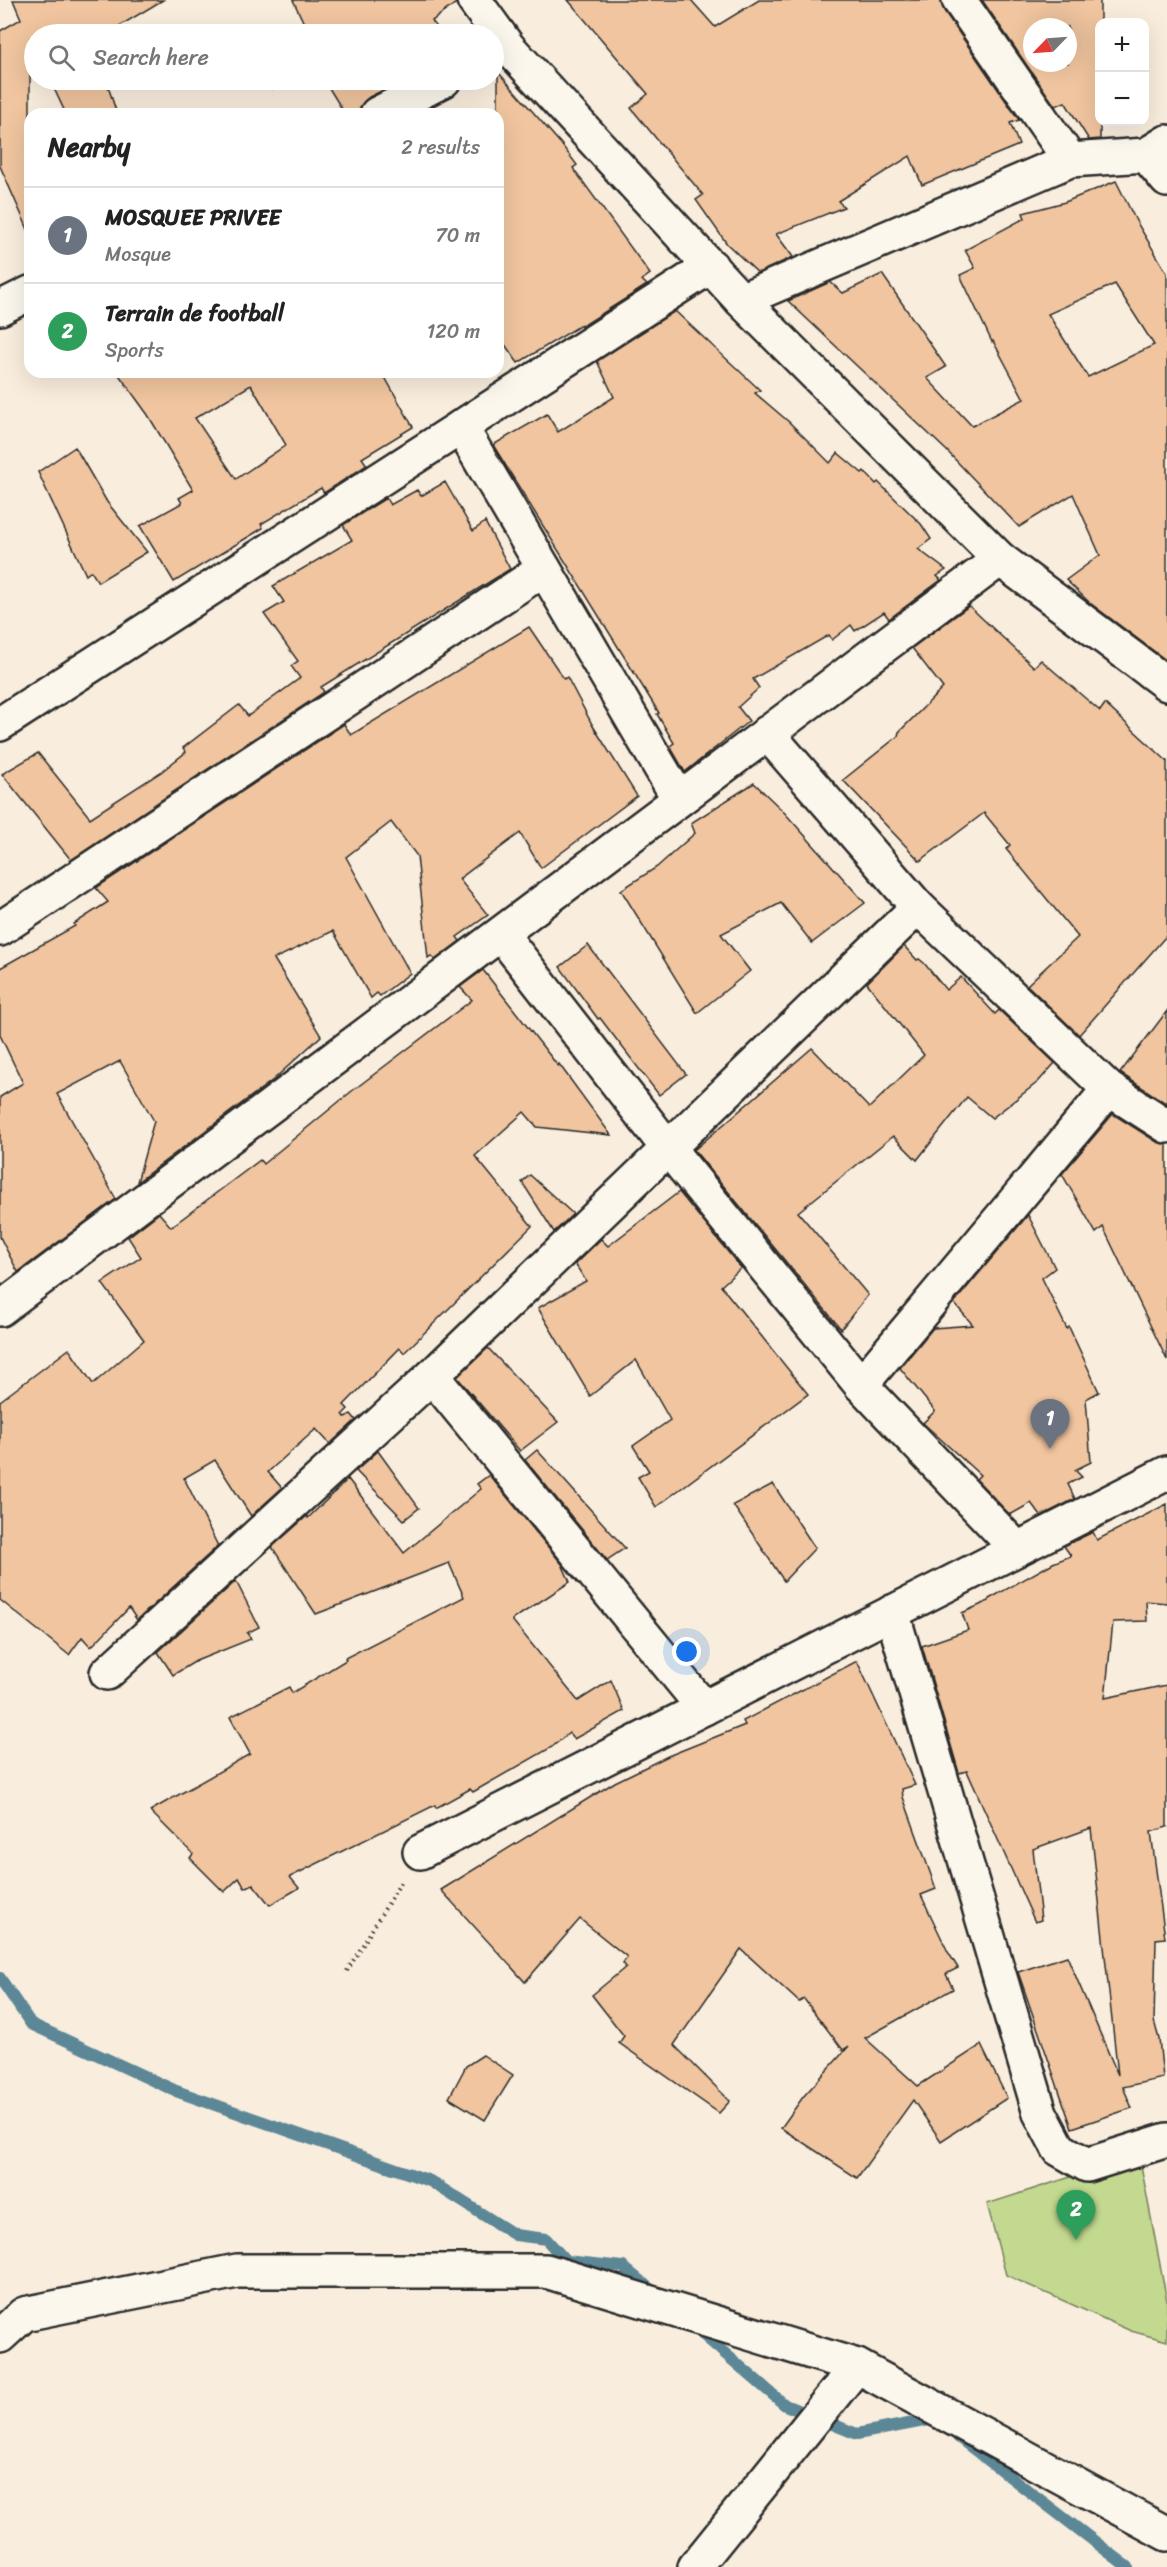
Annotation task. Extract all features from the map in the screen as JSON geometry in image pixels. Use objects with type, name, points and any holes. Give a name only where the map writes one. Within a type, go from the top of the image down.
[{"type":"street","points":[[959,0],[1070,160]]},
{"type":"street","points":[[485,4],[492,24]]},
{"type":"street","points":[[504,53],[711,266],[741,300],[1000,558],[1167,684]]},
{"type":"street","points":[[389,108],[424,90]]},
{"type":"street","points":[[741,300],[1070,160],[1156,149],[1167,180]]},
{"type":"street","points":[[0,724],[711,266]]},
{"type":"street","points":[[0,308],[24,296]]},
{"type":"street","points":[[461,427],[679,799]]},
{"type":"street","points":[[0,1309],[1000,558]]},
{"type":"street","points":[[0,929],[544,569]]},
{"type":"street","points":[[767,734],[918,907],[1109,1089],[1167,1126]]},
{"type":"street","points":[[107,1673],[432,1376],[918,907]]},
{"type":"street","points":[[501,933],[667,1147],[861,1385],[1017,1549]]},
{"type":"street","points":[[861,1385],[1109,1089]]},
{"type":"street","points":[[432,1376],[704,1708]]},
{"type":"street","points":[[420,1852],[1167,1473]]},
{"type":"street","points":[[892,1612],[1040,2113],[1059,2149],[1087,2165],[1167,2140]]},
{"type":"street","points":[[0,2336],[24,2314],[237,2271],[546,2271],[857,2366],[1167,2534]]},
{"type":"street","points":[[695,2567],[857,2366]]},
{"type":"path","points":[[347,1971],[420,1852]]},
{"type":"green space","points":[[1139,2155],[1167,2301],[1167,2341],[1131,2331],[1006,2275],[987,2204]]},
{"type":"building","points":[[13,0],[163,0],[123,24],[24,24],[24,90],[30,90],[30,108],[24,108],[24,220],[0,166],[0,31],[21,19]]},
{"type":"building","points":[[293,0],[456,0],[456,3],[432,21],[434,24],[304,24]]},
{"type":"building","points":[[568,0],[691,0],[715,27],[759,0],[941,0],[944,11],[1019,120],[1010,123],[1019,145],[922,185],[910,156],[838,201],[844,207],[776,234],[793,257],[758,273],[727,244],[696,200],[703,195],[631,108],[648,94]]},
{"type":"building","points":[[982,0],[1100,0],[1100,18],[1095,18],[1095,126],[1100,126],[1100,139],[1089,140],[1065,102],[1055,106],[1032,72],[1077,72],[1077,18],[1023,18],[1023,60]]},
{"type":"building","points":[[504,79],[577,165],[573,168],[650,274],[642,280],[647,285],[518,363],[504,343],[504,108],[498,108],[498,90],[504,90]]},
{"type":"building","points":[[55,90],[109,90],[115,108],[63,108]]},
{"type":"building","points":[[330,90],[383,90],[369,97],[361,108],[341,108]]},
{"type":"building","points":[[1116,181],[1136,221],[1167,273],[1167,661],[1090,603],[1066,580],[1100,555],[1073,494],[1019,527],[947,451],[788,301],[830,282],[843,293],[882,274],[946,367],[927,378],[972,426],[1024,399],[992,342],[960,275],[975,268],[965,250],[1025,218],[1023,213],[1065,202]],"holes":[[[1115,284],[1154,345],[1088,377],[1048,314]]]},
{"type":"building","points":[[675,311],[760,390],[755,393],[789,422],[830,463],[838,453],[862,473],[864,471],[876,484],[878,482],[921,524],[931,539],[918,549],[946,570],[937,576],[941,580],[889,619],[884,612],[855,631],[851,625],[832,640],[829,635],[753,679],[759,688],[738,707],[749,721],[685,772],[670,746],[674,743],[657,714],[659,713],[493,445],[547,414],[558,432],[614,397],[597,361]]},
{"type":"building","points":[[121,378],[385,378],[413,427],[362,458],[367,465],[324,493],[321,488],[261,524],[263,528],[174,582],[140,526],[182,503],[179,498],[193,490],[148,415]],"holes":[[[251,385],[286,445],[236,479],[195,418]]]},
{"type":"building","points":[[75,447],[107,502],[147,552],[98,582],[91,571],[86,575],[38,472]]},
{"type":"building","points":[[445,482],[473,531],[485,522],[510,569],[321,687],[324,692],[71,860],[2,774],[38,753],[90,818],[161,772],[186,752],[183,748],[239,705],[248,716],[300,678],[291,666],[298,661],[264,614],[284,602],[273,586],[352,540],[343,525],[386,498],[390,505],[417,490],[421,496]]},
{"type":"building","points":[[969,606],[1034,667],[1041,660],[1100,711],[1105,704],[1167,761],[1167,935],[1079,1035],[1027,985],[1078,937],[1006,849],[1010,845],[984,813],[920,861],[843,780],[898,736],[899,732],[943,688],[912,648]]},
{"type":"building","points":[[529,627],[564,679],[567,677],[593,726],[637,796],[541,868],[520,833],[459,879],[488,915],[457,937],[460,941],[435,960],[431,956],[428,958],[417,856],[391,822],[346,857],[410,973],[380,996],[377,993],[371,998],[333,931],[274,959],[321,1036],[273,1080],[137,1182],[154,1121],[120,1061],[57,1094],[116,1199],[18,1272],[0,1237],[0,1097],[23,1083],[0,1035],[0,968],[75,926],[74,924],[108,902],[96,888],[344,724],[351,735]]},
{"type":"building","points":[[754,783],[783,811],[865,903],[812,943],[781,903],[721,934],[750,971],[697,1013],[621,890],[657,867],[695,833],[691,823]]},
{"type":"building","points":[[588,945],[686,1074],[659,1095],[560,967]]},
{"type":"building","points":[[904,946],[917,960],[924,963],[946,990],[961,977],[995,1014],[999,1010],[1055,1063],[1038,1082],[992,1118],[967,1097],[917,1160],[893,1136],[798,1212],[868,1295],[841,1329],[694,1150],[812,1048],[869,1108],[924,1055],[867,983]]},
{"type":"building","points":[[483,970],[558,1066],[559,1064],[611,1135],[537,1127],[524,1112],[475,1156],[532,1226],[404,1353],[400,1348],[344,1405],[348,1409],[343,1414],[345,1417],[351,1414],[356,1420],[330,1444],[316,1429],[268,1472],[282,1488],[251,1516],[215,1460],[184,1478],[218,1546],[137,1620],[129,1608],[91,1647],[82,1637],[69,1655],[0,1600],[0,1401],[69,1349],[93,1384],[144,1340],[102,1283],[141,1257],[128,1237],[159,1213],[171,1227],[260,1160],[263,1164],[352,1091],[472,1000],[460,987]]},
{"type":"building","points":[[1167,1011],[1167,1104],[1120,1073]]},
{"type":"building","points":[[1113,1114],[1157,1142],[1167,1145],[1167,1360],[1103,1227],[1096,1233],[1062,1174]]},
{"type":"building","points":[[530,1175],[573,1214],[554,1232],[522,1182]]},
{"type":"building","points":[[679,1192],[741,1268],[721,1286],[808,1394],[656,1507],[638,1477],[649,1471],[633,1446],[670,1420],[636,1360],[590,1396],[538,1308],[586,1281],[575,1264],[601,1239],[608,1246]]},
{"type":"building","points":[[1028,1215],[1055,1268],[1042,1278],[1067,1329],[1069,1327],[1099,1392],[1086,1399],[1091,1462],[1075,1470],[1082,1477],[1068,1484],[1075,1499],[1041,1516],[1031,1503],[1010,1515],[976,1479],[980,1475],[923,1423],[935,1411],[900,1368],[933,1328],[973,1325],[954,1303]]},
{"type":"building","points":[[488,1348],[558,1422],[520,1451],[457,1377]]},
{"type":"building","points":[[537,1450],[625,1548],[607,1560],[525,1460]]},
{"type":"building","points":[[378,1451],[419,1508],[404,1520],[356,1471]]},
{"type":"building","points":[[489,1475],[562,1564],[570,1582],[512,1620],[578,1701],[611,1680],[624,1711],[574,1739],[569,1733],[552,1747],[473,1792],[470,1789],[436,1808],[435,1805],[290,1877],[299,1888],[270,1905],[253,1884],[245,1888],[239,1878],[224,1892],[190,1858],[193,1854],[150,1811],[250,1754],[230,1717],[289,1687],[292,1693],[346,1660],[345,1658],[464,1597],[449,1563],[316,1614],[272,1547],[307,1516],[308,1518],[348,1479],[404,1553],[481,1489],[477,1484]]},
{"type":"building","points":[[773,1484],[815,1548],[784,1581],[733,1505]]},
{"type":"building","points":[[1167,1504],[1167,1603],[1146,1601],[1147,1621],[1113,1622],[1105,1698],[1167,1685],[1167,1827],[1151,1832],[1165,1938],[1156,1939],[1154,2021],[1159,2039],[1163,2078],[1123,2087],[1132,2108],[1072,2128],[1018,1972],[1067,1956],[1118,2075],[1091,1828],[1033,1849],[1041,1920],[1035,1922],[967,1771],[959,1773],[922,1646],[968,1630],[962,1613],[989,1601],[1053,1563],[1071,1556],[1064,1546],[1093,1532],[1097,1540]]},
{"type":"building","points":[[236,1581],[259,1627],[247,1633],[251,1639],[196,1661],[173,1675],[158,1652]]},
{"type":"building","points":[[857,1661],[915,1785],[902,1789],[903,1797],[936,1889],[921,1895],[958,1968],[946,1974],[953,1989],[865,2038],[918,2086],[981,2045],[1007,2098],[941,2141],[913,2100],[857,2178],[781,2128],[803,2097],[849,2046],[843,2050],[804,1999],[799,2002],[741,1949],[674,2045],[730,2101],[719,2113],[619,2043],[624,2036],[592,1995],[626,1967],[623,1963],[627,1957],[580,1919],[525,1982],[441,1890],[615,1782],[668,1756],[745,1725],[743,1721]]},
{"type":"building","points":[[483,2055],[513,2075],[485,2120],[449,2098],[466,2066]]},
{"type":"waterway","points":[[0,1978],[31,2024],[176,2091],[430,2181],[515,2235],[546,2239],[566,2261],[623,2267],[656,2294]]},
{"type":"waterway","points":[[694,2327],[785,2405],[857,2434],[934,2419],[937,2421]]},
{"type":"waterway","points":[[958,2437],[1128,2567]]},
{"type":"place","name":"MOSQUEE PRIVEE","points":[[1050,1449]]},
{"type":"place","name":"Terrain de football","points":[[1076,2240]]}]
